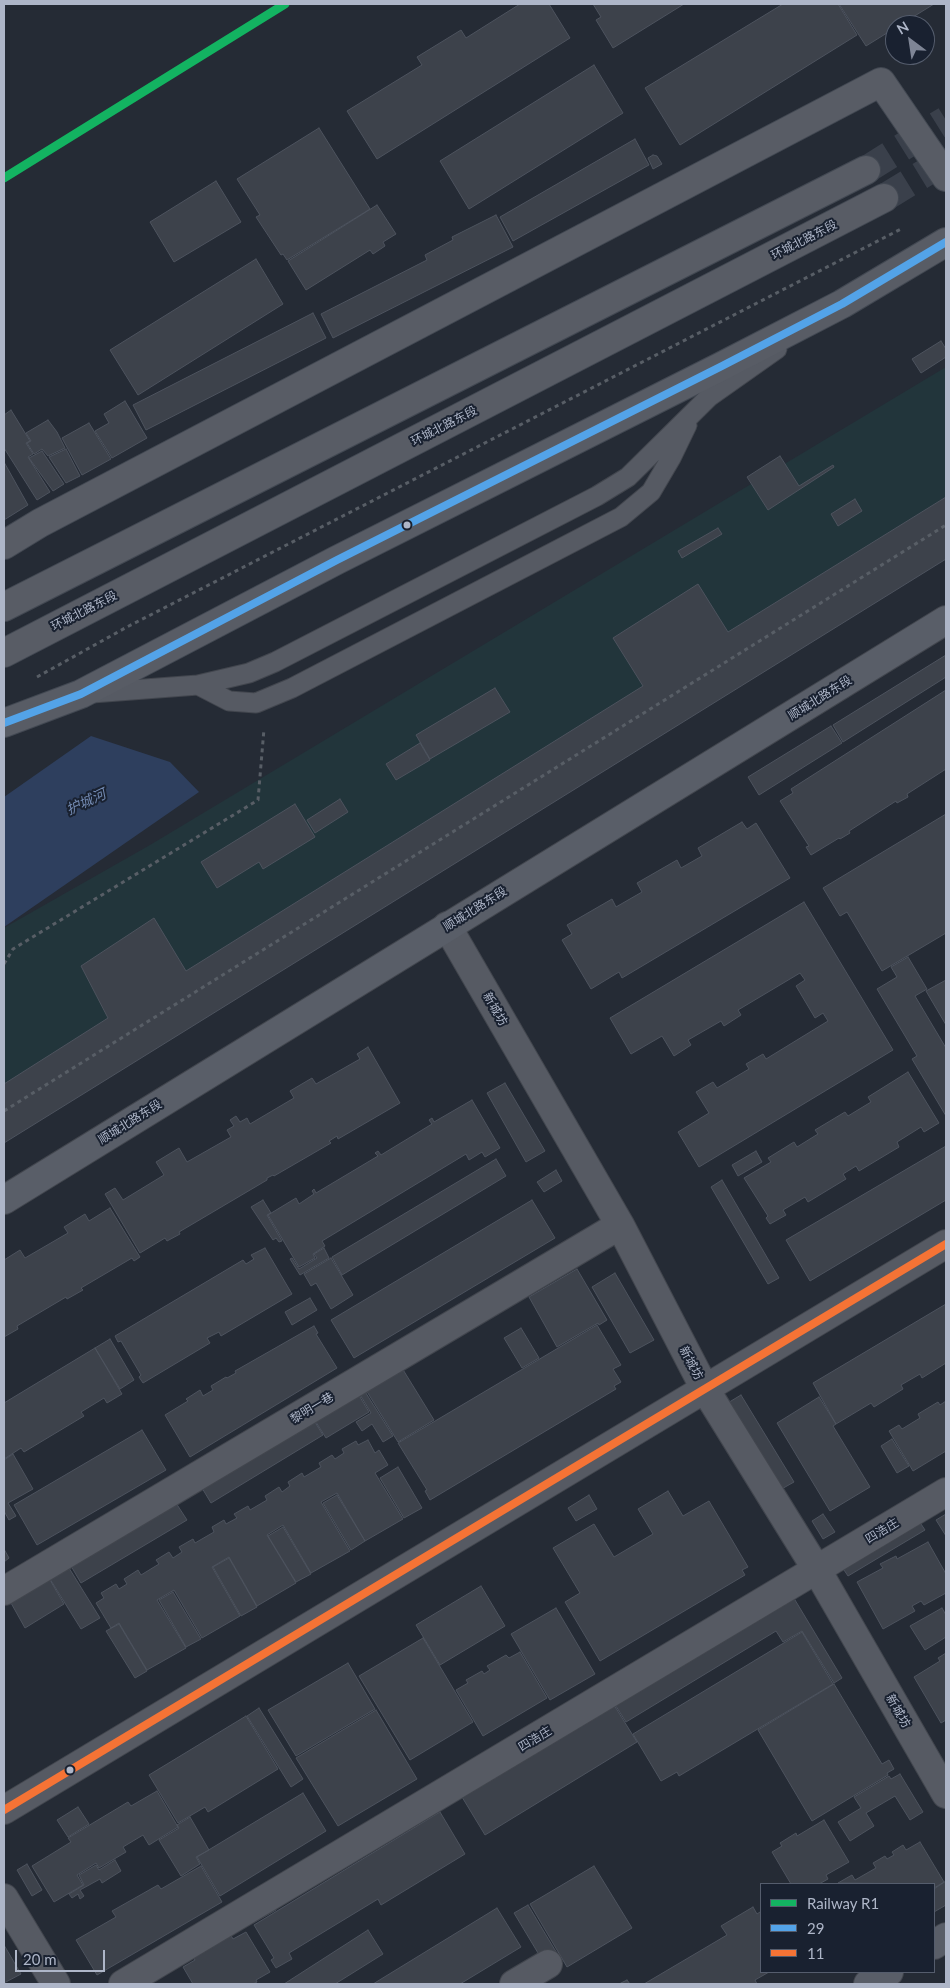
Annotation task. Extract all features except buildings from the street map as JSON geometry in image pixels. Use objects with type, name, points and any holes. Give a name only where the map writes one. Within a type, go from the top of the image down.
[{"type":"main road","points":[[4,545],[58,514],[881,82],[946,177]]},
{"type":"main road","points":[[4,607],[866,170]]},
{"type":"main road","name":"环城北路东段","points":[[4,653],[884,198]]},
{"type":"main road","points":[[4,723],[81,694],[337,560],[842,304],[946,242]]},
{"type":"street","name":"顺城北路东段","points":[[4,1200],[946,620]]},
{"type":"street","name":"新城坊","points":[[447,926],[620,1225],[705,1389],[817,1570],[946,1794]]},
{"type":"street","name":"黎明一巷","points":[[4,1592],[620,1225]]},
{"type":"street","points":[[4,1810],[946,1244]]},
{"type":"street","name":"四浩庄","points":[[123,1984],[946,1492]]},
{"type":"street","points":[[4,1898],[56,1984]]},
{"type":"street","points":[[935,1944],[946,1937]]},
{"type":"street","points":[[514,1984],[548,1964]]},
{"type":"street","points":[[868,1984],[886,1973]]},
{"type":"lane","points":[[81,694],[198,685],[249,673],[276,662],[597,496],[628,477],[709,397],[842,304]]},
{"type":"lane","points":[[198,685],[229,701],[256,702],[265,699],[292,688],[621,517],[651,492],[671,458],[694,412]]},
{"type":"path","points":[[37,678],[127,627],[902,229]]},
{"type":"path","points":[[4,1111],[946,525]]},
{"type":"path","points":[[4,964],[13,949],[258,800],[264,729]]},
{"type":"shaded area","points":[[946,367],[946,497],[728,632],[698,585],[613,638],[643,686],[186,971],[154,919],[81,966],[108,1018],[4,1084],[4,928],[150,845]]},
{"type":"water","name":"护城河","points":[[91,736],[170,762],[199,792],[4,927],[4,797]]},
{"type":"tunnel","points":[[866,170],[946,120]]},
{"type":"tunnel","points":[[884,198],[946,160]]},
{"type":"rail line","name":"R1","points":[[4,178],[285,4]]},
{"type":"transit line","name":"29","points":[[4,723],[81,694],[337,560],[842,304],[946,242]]},
{"type":"transit line","name":"11","points":[[4,1810],[946,1244]]}]
